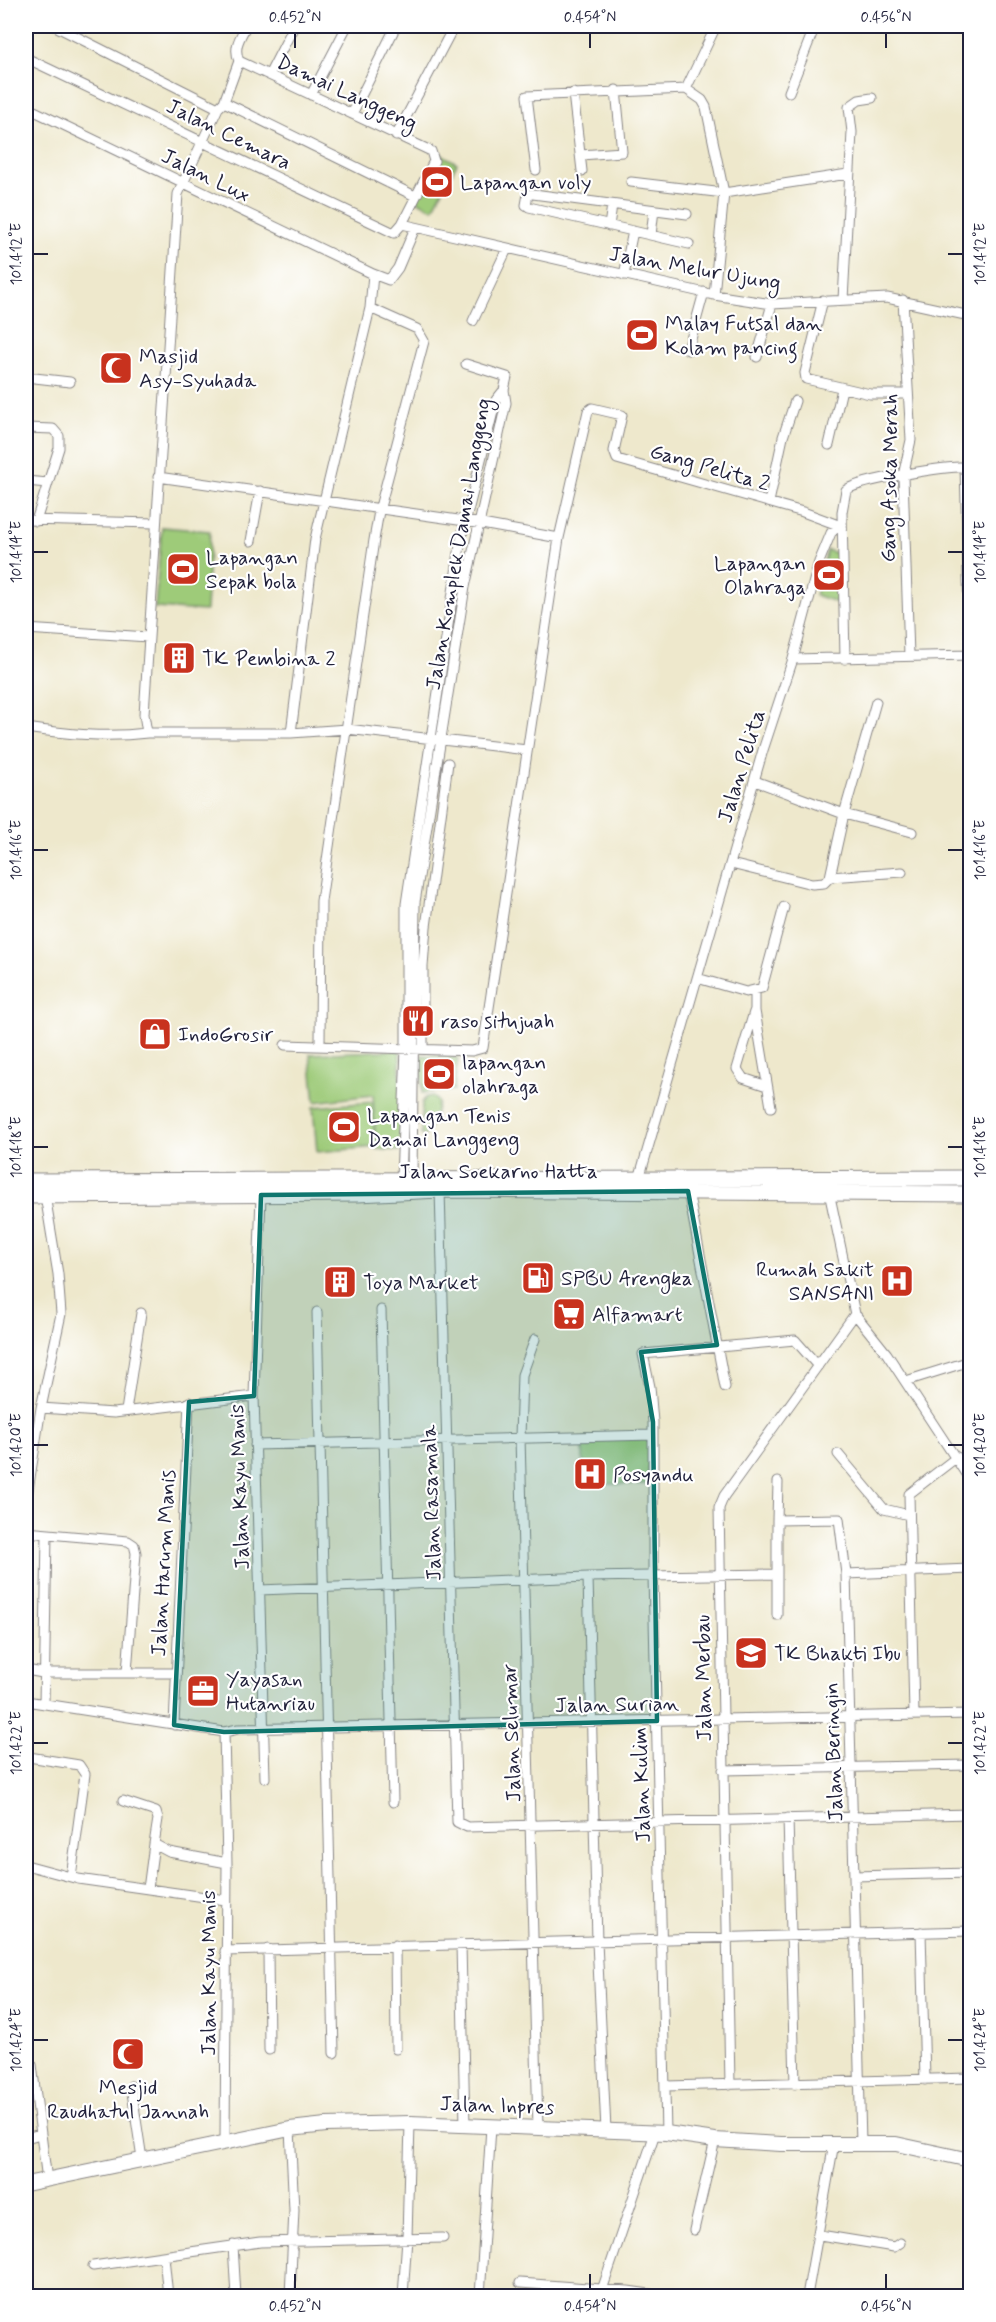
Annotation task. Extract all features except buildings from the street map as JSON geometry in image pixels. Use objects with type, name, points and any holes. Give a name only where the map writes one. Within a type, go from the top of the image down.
[{"type":"main road","name":"Jalan Soekarno Hatta","points":[[26,1196],[261,1195],[440,1190],[829,1192],[970,1178]]},
{"type":"main road","name":"Jalan Soekarno Hatta","points":[[26,1181],[639,1179],[894,1185],[970,1194]]},
{"type":"main road","name":"Jalan Inpres","points":[[26,2184],[290,2129],[326,2125],[410,2123],[660,2133],[716,2140],[911,2145],[970,2160]]},
{"type":"street","points":[[55,26],[415,196]]},
{"type":"street","points":[[147,732],[144,714],[148,637],[178,194],[221,105],[239,61],[236,45],[246,26]]},
{"type":"street","points":[[269,75],[294,26]]},
{"type":"street","points":[[311,95],[347,26]]},
{"type":"street","points":[[352,114],[396,26]]},
{"type":"street","points":[[396,136],[454,26]]},
{"type":"street","points":[[686,89],[716,26]]},
{"type":"street","points":[[789,92],[815,26]]},
{"type":"street","name":"Jalan Cemara","points":[[26,58],[394,233],[402,224],[415,228]]},
{"type":"street","name":"Damai Langgeng","points":[[239,61],[434,155],[434,161],[402,224]]},
{"type":"street","points":[[536,170],[527,96],[616,90],[686,89],[702,100],[706,107],[724,193],[714,295]]},
{"type":"street","points":[[581,154],[622,152],[616,90]]},
{"type":"street","points":[[573,93],[582,171]]},
{"type":"street","points":[[843,300],[852,132],[849,107],[859,100],[872,98]]},
{"type":"street","name":"Jalan Lux","points":[[26,107],[373,274]]},
{"type":"street","points":[[631,183],[724,193],[848,174]]},
{"type":"street","points":[[687,214],[533,194],[528,194],[526,198],[526,204],[530,207],[689,243]]},
{"type":"street","points":[[609,226],[612,204]]},
{"type":"street","points":[[651,235],[654,210]]},
{"type":"street","points":[[291,733],[315,539],[370,308],[373,274],[389,280],[398,268],[415,228]]},
{"type":"street","name":"Jalan Melur Ujung","points":[[415,228],[714,295],[772,304],[823,300],[903,300],[970,316]]},
{"type":"street","points":[[624,275],[633,231]]},
{"type":"street","points":[[473,321],[507,249]]},
{"type":"street","points":[[688,350],[704,292]]},
{"type":"street","points":[[823,300],[805,376],[808,381],[870,394],[908,394]]},
{"type":"street","name":"Gang Asoka Merah","points":[[903,300],[911,440],[903,476],[909,656]]},
{"type":"street","points":[[757,357],[772,304]]},
{"type":"street","points":[[320,1044],[321,901],[379,511],[424,341],[417,329],[370,308]]},
{"type":"street","points":[[466,364],[507,377],[504,390]]},
{"type":"street","points":[[26,377],[70,382]]},
{"type":"street","points":[[829,445],[842,389]]},
{"type":"street","name":"Jalan Komplek Damai Langgeng","points":[[409,957],[436,740],[444,654],[465,521],[496,400],[504,390]]},
{"type":"street","name":"Jalan Komplek Damai Langgeng","points":[[406,1179],[409,957],[406,904],[436,740],[455,656],[465,587],[489,471],[506,403],[504,390]]},
{"type":"street","points":[[769,502],[783,437],[795,401]]},
{"type":"street","name":"Gang Pelita 2","points":[[559,538],[588,411],[592,408],[622,415],[614,451],[617,459],[840,524]]},
{"type":"street","points":[[26,428],[53,429],[59,436],[59,448],[48,483],[31,520],[155,524]]},
{"type":"street","points":[[793,659],[970,653],[968,466]]},
{"type":"street","name":"Jalan Pelita","points":[[639,1179],[793,659],[819,562],[831,533],[840,524],[848,487],[968,466]]},
{"type":"street","points":[[478,467],[489,471]]},
{"type":"street","points":[[158,477],[324,500],[379,511],[465,521],[559,538],[483,1048],[472,1051],[320,1044],[285,1045]]},
{"type":"street","points":[[26,481],[48,483]]},
{"type":"street","points":[[251,541],[260,491]]},
{"type":"street","points":[[840,524],[845,659]]},
{"type":"street","points":[[26,629],[148,637]]},
{"type":"street","points":[[444,654],[455,656]]},
{"type":"street","points":[[830,878],[844,814],[876,702]]},
{"type":"street","points":[[26,728],[75,735],[124,736],[147,732],[291,733],[347,729],[527,750]]},
{"type":"street","points":[[423,1048],[424,957],[448,763]]},
{"type":"street","points":[[755,781],[844,814],[912,832]]},
{"type":"street","points":[[426,820],[440,822]]},
{"type":"street","points":[[731,864],[797,882],[820,884],[830,878],[902,872]]},
{"type":"street","points":[[415,902],[429,905]]},
{"type":"street","points":[[697,978],[746,992],[755,992],[762,988],[784,907]]},
{"type":"street","points":[[409,957],[424,957]]},
{"type":"street","points":[[755,992],[755,1011],[771,1107]]},
{"type":"street","points":[[755,1011],[737,1069],[743,1078],[767,1086]]},
{"type":"street","name":"Jalan Rasamala","points":[[440,1190],[457,1822],[467,1827],[532,1825]]},
{"type":"street","points":[[688,1191],[725,1387]]},
{"type":"street","points":[[829,1192],[855,1314],[906,1381],[970,1480]]},
{"type":"street","points":[[26,1503],[41,1408],[62,1314],[45,1195]]},
{"type":"street","name":"Jalan Kayu Manis","points":[[261,1195],[254,1396],[265,1778]]},
{"type":"street","points":[[381,1310],[382,1441],[393,1802]]},
{"type":"street","points":[[318,1312],[325,1729],[334,2053]]},
{"type":"street","points":[[126,1411],[141,1313]]},
{"type":"street","name":"Jalan Merbau","points":[[730,2085],[718,1518],[721,1502],[855,1314]]},
{"type":"street","name":"Jalan Selumar","points":[[535,1338],[522,1375],[520,1437],[532,1825],[538,2128]]},
{"type":"street","points":[[717,1345],[795,1340],[818,1366]]},
{"type":"street","name":"Jalan Kulim","points":[[602,2293],[660,2133],[666,2086],[654,1576],[653,1435],[650,1388],[643,1354],[717,1345]]},
{"type":"street","points":[[906,1381],[970,1361]]},
{"type":"street","points":[[41,1408],[114,1413],[189,1402],[254,1396]]},
{"type":"street","name":"Jalan Harum Manis","points":[[174,1725],[189,1402]]},
{"type":"street","points":[[255,1445],[653,1435]]},
{"type":"street","points":[[838,1454],[884,1509],[909,1515]]},
{"type":"street","points":[[914,1714],[909,1498],[912,1490],[957,1457]]},
{"type":"street","points":[[777,1616],[778,1482]]},
{"type":"street","name":"Jalan Beringin","points":[[777,1520],[839,1520],[846,1574],[861,2143]]},
{"type":"street","points":[[26,1532],[128,1541],[134,1545],[136,1553],[127,1672]]},
{"type":"street","points":[[44,1704],[47,1534]]},
{"type":"street","points":[[846,1574],[970,1569]]},
{"type":"street","points":[[260,1590],[452,1581],[777,1574]]},
{"type":"street","points":[[588,1577],[594,1723],[597,1942],[606,2130]]},
{"type":"street","points":[[26,1671],[175,1673]]},
{"type":"street","name":"Jalan Surian","points":[[26,1701],[224,1732],[264,1729],[970,1714]]},
{"type":"street","name":"Jalan Kayu Manis","points":[[224,1732],[227,1863],[225,2142]]},
{"type":"street","points":[[26,1762],[29,1757],[79,1765],[84,1774],[71,1877]]},
{"type":"street","points":[[723,1770],[970,1765]]},
{"type":"street","points":[[123,1801],[156,1812],[158,1819],[148,1889]]},
{"type":"street","points":[[532,1825],[970,1814]]},
{"type":"street","points":[[788,1818],[795,2084]]},
{"type":"street","points":[[154,1844],[169,1852],[227,1863]]},
{"type":"street","points":[[26,1865],[71,1877],[226,1900]]},
{"type":"street","points":[[854,1876],[970,1873]]},
{"type":"street","points":[[225,1951],[970,1931]]},
{"type":"street","points":[[921,1932],[925,2080]]},
{"type":"street","points":[[461,1944],[465,2126]]},
{"type":"street","points":[[395,1945],[396,2049]]},
{"type":"street","points":[[268,1949],[269,2050]]},
{"type":"street","points":[[32,2065],[47,2180]]},
{"type":"street","points":[[666,2086],[970,2078]]},
{"type":"street","points":[[131,2086],[142,2159]]},
{"type":"street","points":[[403,2296],[410,2123]]},
{"type":"street","points":[[480,2296],[491,2127]]},
{"type":"street","points":[[290,2129],[293,2240],[290,2296]]},
{"type":"street","points":[[26,2138],[40,2134]]},
{"type":"street","points":[[694,2230],[716,2140]]},
{"type":"street","points":[[807,2296],[834,2143]]},
{"type":"street","points":[[819,2235],[894,2247],[900,2242]]},
{"type":"street","points":[[93,2266],[233,2245],[293,2240],[443,2238]]},
{"type":"street","points":[[233,2245],[236,2296]]},
{"type":"street","points":[[164,2257],[168,2296]]},
{"type":"street","points":[[520,2283],[602,2293],[663,2296]]},
{"type":"highlighted area","points":[[688,1191],[717,1345],[641,1352],[653,1422],[657,1721],[224,1732],[174,1725],[189,1402],[254,1396],[261,1195]]},
{"type":"green space","name":"Lapangan voly","points":[[441,154],[457,163],[433,209],[416,200]]},
{"type":"green space","name":"Lapangan Sepak bola","points":[[162,527],[210,531],[206,611],[155,608]]},
{"type":"green space","name":"Lapangan Olahraga","points":[[827,550],[839,554],[838,603],[815,595]]},
{"type":"green space","points":[[400,1050],[400,1151],[376,1149],[373,1095],[315,1102],[310,1054]]},
{"type":"green space","name":"lapangan olahraga","points":[[422,1055],[458,1058],[454,1090],[422,1093]]},
{"type":"green space","points":[[432,1096],[438,1102],[431,1126],[424,1136],[421,1135],[422,1103],[426,1097]]},
{"type":"green space","name":"Lapangan Tenis Damai Langgeng","points":[[373,1102],[375,1147],[317,1152],[313,1107]]},
{"type":"green space","points":[[649,1438],[649,1484],[596,1484],[597,1464],[583,1464],[583,1439]]},
{"type":"place","name":"Lapangan voly","points":[[437,182]]},
{"type":"place","name":"Malay Futsal dan Kolam pancing","points":[[642,335]]},
{"type":"place","name":"Masjid Asy-Syuhada","points":[[116,368]]},
{"type":"place","name":"Lapangan Sepak bola","points":[[183,569]]},
{"type":"place","name":"Lapangan Olahraga","points":[[829,575]]},
{"type":"place","name":"TK Pembina 2","points":[[179,658]]},
{"type":"place","name":"raso situjuah","points":[[418,1021]]},
{"type":"place","name":"IndoGrosir","points":[[155,1034]]},
{"type":"place","name":"lapangan olahraga","points":[[439,1074]]},
{"type":"place","name":"Lapangan Tenis Damai Langgeng","points":[[344,1127]]},
{"type":"place","name":"SPBU Arengka","points":[[538,1278]]},
{"type":"place","name":"Rumah Sakit SANSANI","points":[[897,1281]]},
{"type":"place","name":"Toya Market","points":[[340,1282]]},
{"type":"place","name":"Alfamart","points":[[569,1314]]},
{"type":"place","name":"Posyandu","points":[[590,1474]]},
{"type":"place","name":"TK Bhakti Ibu","points":[[751,1653]]},
{"type":"place","name":"Yayasan Hutanriau","points":[[203,1691]]},
{"type":"place","name":"Mesjid Raudhatul Jannah","points":[[128,2054]]}]
